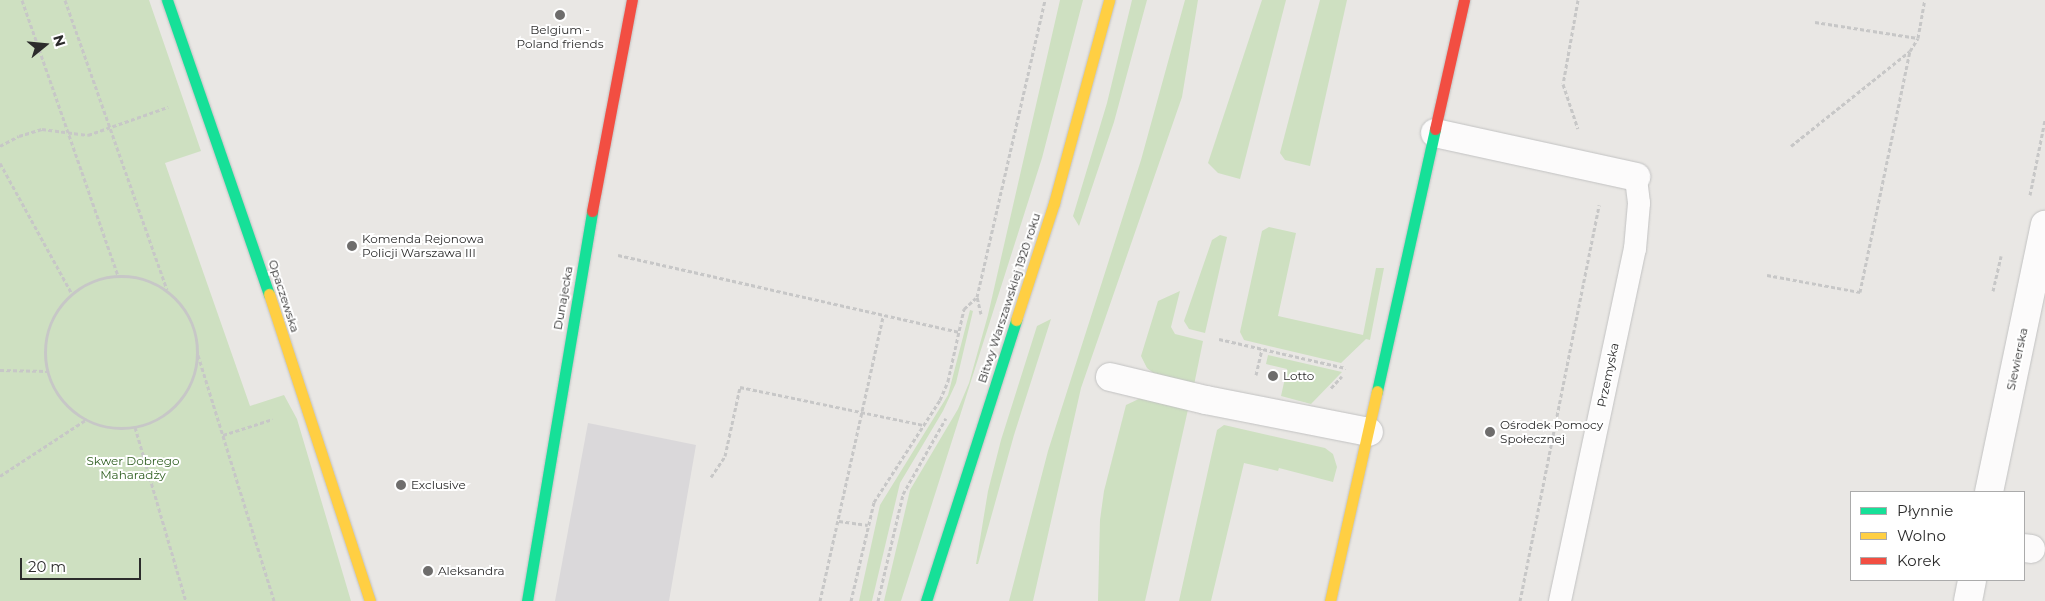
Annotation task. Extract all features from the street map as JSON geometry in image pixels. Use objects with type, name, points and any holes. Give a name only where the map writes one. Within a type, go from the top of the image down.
[{"type":"street","name":"Opaczewska","points":[[167,0],[201,94],[370,601]]},
{"type":"street","name":"Dunajecka","points":[[527,601],[586,248],[632,0]]},
{"type":"street","name":"Bitwy Warszawskiej 1920 roku","points":[[926,601],[1056,196],[1109,0]]},
{"type":"street","points":[[1330,601],[1436,133],[1464,0]]},
{"type":"street","points":[[1436,133],[1636,177]]},
{"type":"street","name":"Siewierska","points":[[1990,491],[2045,225]]},
{"type":"street","points":[[1110,377],[1206,400],[1369,432]]},
{"type":"street","points":[[1968,601],[1972,581]]},
{"type":"lane","name":"Przemyska","points":[[1560,601],[1634,249],[1639,203],[1636,177]]},
{"type":"path","points":[[22,0],[118,275]]},
{"type":"path","points":[[65,0],[167,291]]},
{"type":"path","points":[[978,322],[981,313],[977,297],[1044,0]]},
{"type":"path","points":[[1520,601],[1599,169],[1563,84],[1578,0]]},
{"type":"path","points":[[1791,146],[1910,51],[1918,38],[1925,0]]},
{"type":"path","points":[[1815,22],[1918,38]]},
{"type":"path","points":[[1767,275],[1860,292],[1910,51]]},
{"type":"path","points":[[0,146],[19,136],[42,129],[88,135],[112,130],[201,94]]},
{"type":"path","points":[[0,164],[72,294]]},
{"type":"path","points":[[586,248],[959,332]]},
{"type":"path","points":[[197,352],[195,373],[186,392],[161,416],[135,427],[102,425],[87,419],[70,407],[56,391],[48,371],[49,330],[58,310],[72,294],[91,282],[118,275],[150,282],[167,291],[183,308],[194,331],[197,352],[274,601]]},
{"type":"path","points":[[851,601],[874,502],[944,391],[964,309],[977,297]]},
{"type":"path","points":[[820,601],[884,316]]},
{"type":"path","points":[[0,370],[48,371]]},
{"type":"path","points":[[711,477],[725,456],[740,387],[924,425]]},
{"type":"path","points":[[224,435],[307,408]]},
{"type":"path","points":[[878,601],[905,488],[951,410]]},
{"type":"path","points":[[0,476],[87,419]]},
{"type":"path","points":[[135,427],[186,601]]},
{"type":"path","points":[[839,521],[868,526]]},
{"type":"shaded area","points":[[588,423],[696,445],[669,601],[555,601]]},
{"type":"green space","name":"Skwer Dobrego Maharadży","points":[[0,0],[149,0],[201,151],[165,163],[250,406],[284,395],[297,419],[351,601],[0,601]]},
{"type":"green space","points":[[1060,0],[1083,0],[1042,158],[901,601],[884,601],[910,490],[958,409],[969,383],[988,315]]},
{"type":"green space","points":[[1132,0],[1147,0],[1114,122],[1079,226],[1073,216],[1107,103]]},
{"type":"green space","points":[[1185,0],[1198,0],[1182,97],[1081,388],[1033,601],[1009,601],[1048,451],[1141,160]]},
{"type":"green space","points":[[1262,0],[1286,0],[1240,179],[1218,173],[1208,163]]},
{"type":"green space","points":[[1320,0],[1347,0],[1310,166],[1285,160],[1280,153]]},
{"type":"green space","points":[[1269,227],[1296,233],[1278,316],[1363,335],[1376,268],[1384,268],[1370,340],[1366,339],[1341,363],[1244,340],[1240,332],[1262,231]]},
{"type":"green space","points":[[1220,235],[1227,237],[1205,333],[1189,329],[1184,321],[1212,240]]},
{"type":"green space","points":[[1180,291],[1171,327],[1175,334],[1203,341],[1194,385],[1156,375],[1147,368],[1141,356],[1158,301]]},
{"type":"green space","points":[[970,310],[973,311],[956,383],[943,411],[900,483],[872,601],[859,601],[880,505],[948,395]]},
{"type":"green space","points":[[1051,319],[1014,435],[978,564],[976,564],[988,491],[1001,440],[1037,326]]},
{"type":"green space","points":[[1268,355],[1342,372],[1311,404],[1281,396],[1287,369],[1266,364]]},
{"type":"green space","points":[[1143,397],[1189,405],[1145,601],[1098,601],[1100,520],[1104,491],[1126,405]]},
{"type":"green space","points":[[1224,425],[1325,448],[1333,454],[1337,467],[1333,482],[1279,468],[1278,471],[1244,463],[1211,601],[1179,601],[1217,430]]},
{"type":"traffic: fast","points":[[167,0],[269,294]]},
{"type":"traffic: fast","points":[[1377,391],[1435,129]]},
{"type":"traffic: fast","points":[[527,601],[592,211]]},
{"type":"traffic: fast","points":[[926,601],[1016,320]]},
{"type":"traffic: slow","points":[[1016,320],[1054,203],[1109,0]]},
{"type":"traffic: slow","points":[[269,294],[370,601]]},
{"type":"traffic: slow","points":[[1330,601],[1377,391]]},
{"type":"traffic: jam","points":[[592,211],[632,0]]},
{"type":"traffic: jam","points":[[1435,129],[1464,0]]},
{"type":"place","name":"Belgium - Poland friends","points":[[560,15]]},
{"type":"place","name":"Komenda Rejonowa Policji Warszawa III","points":[[352,246]]},
{"type":"place","name":"Lotto","points":[[1273,376]]},
{"type":"place","name":"Ośrodek Pomocy Społecznej","points":[[1490,432]]},
{"type":"place","name":"Exclusive","points":[[401,485]]},
{"type":"place","name":"Aleksandra","points":[[428,571]]}]
